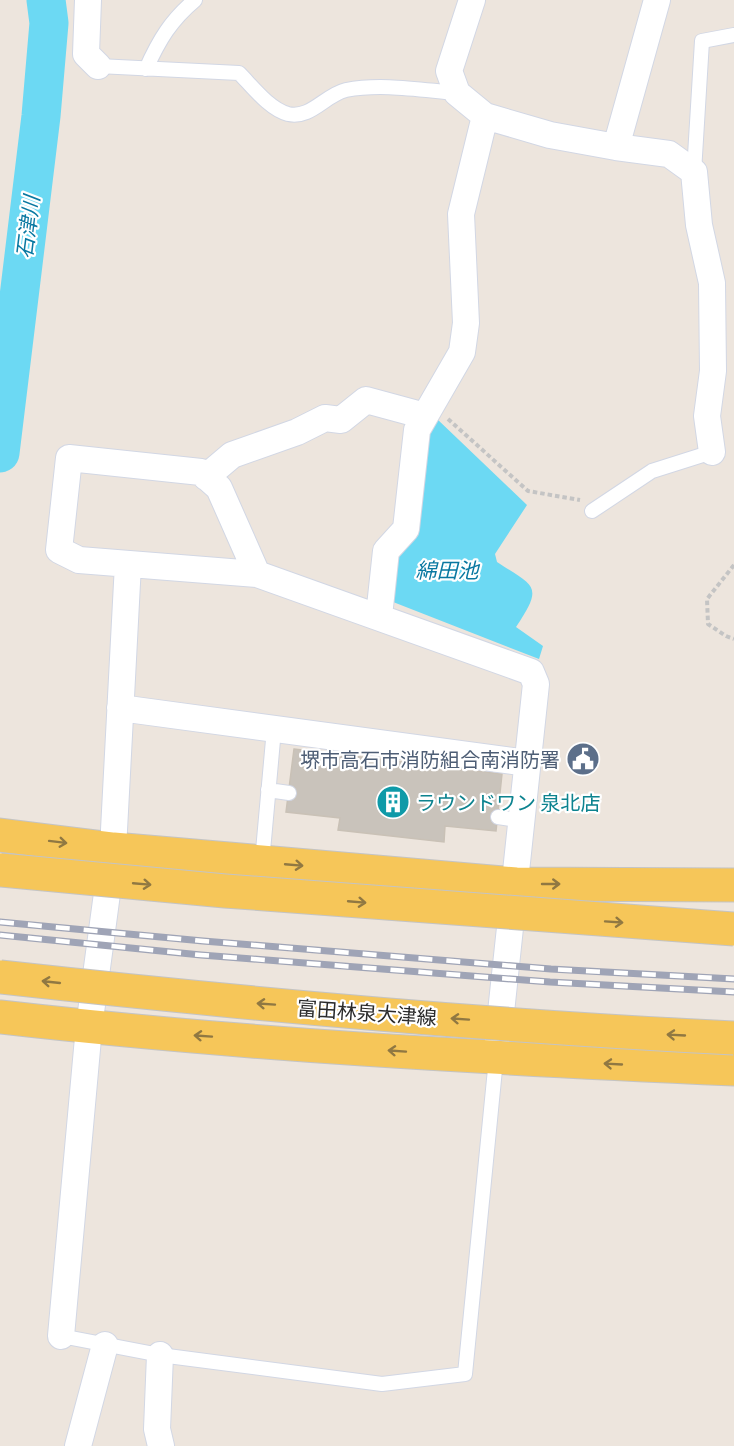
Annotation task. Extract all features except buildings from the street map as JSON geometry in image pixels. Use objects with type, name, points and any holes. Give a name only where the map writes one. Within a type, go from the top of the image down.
[{"type":"main road","points":[[0,835],[113,849],[516,884],[734,885]]},
{"type":"main road","points":[[0,870],[225,891],[734,929]]},
{"type":"main road","name":"富田林泉大津線","points":[[0,977],[208,1000],[646,1034],[734,1038]]},
{"type":"main road","points":[[4,1018],[89,1027],[496,1059],[734,1069]]},
{"type":"street","points":[[88,0],[86,54],[98,66]]},
{"type":"street","points":[[472,0],[449,71],[457,93],[485,116],[550,135],[669,154],[694,172],[699,225],[723,346],[712,371],[707,417],[712,452]]},
{"type":"street","points":[[616,147],[657,0]]},
{"type":"street","points":[[379,616],[386,551],[406,529],[417,430],[462,352],[466,323],[460,214],[485,116]]},
{"type":"street","points":[[206,477],[232,455],[297,432],[325,418],[341,420],[366,400],[428,410]]},
{"type":"street","points":[[257,574],[219,488],[201,472],[69,458],[59,550],[79,560],[257,574],[531,672],[536,684],[528,763],[510,819],[516,884],[496,1059]]},
{"type":"street","points":[[61,1336],[89,1027],[113,849],[128,564]]},
{"type":"street","points":[[120,708],[528,763]]},
{"type":"street","points":[[78,1446],[105,1345]]},
{"type":"street","points":[[160,1355],[157,1429],[161,1446]]},
{"type":"lane","points":[[146,69],[164,32],[176,16],[195,0]]},
{"type":"lane","points":[[694,172],[702,41],[734,35]]},
{"type":"lane","points":[[98,66],[238,73],[269,103],[287,114],[307,113],[345,90],[397,88],[457,93]]},
{"type":"lane","points":[[596,507],[652,471],[712,452]]},
{"type":"lane","points":[[262,862],[274,729]]},
{"type":"lane","points":[[268,790],[289,793]]},
{"type":"lane","points":[[61,1336],[160,1355],[382,1384],[465,1374],[496,1059]]},
{"type":"path","points":[[428,410],[528,491],[596,507]]},
{"type":"path","points":[[734,565],[707,599],[708,624],[734,639]]},
{"type":"water","name":"綿田池","points":[[436,418],[527,505],[495,554],[497,562],[527,582],[531,588],[530,603],[516,627],[543,646],[539,659],[388,600],[426,428]]},
{"type":"waterway","name":"石津川","points":[[0,453],[41,116],[49,23],[46,0]]},
{"type":"railway","points":[[0,922],[551,969],[734,979]]},
{"type":"railway","points":[[0,935],[201,955],[550,982],[734,992]]},
{"type":"place","name":"堺市高石市消防組合南消防署","points":[[583,759]]},
{"type":"place","name":"ラウンドワン 泉北店","points":[[393,802]]}]
